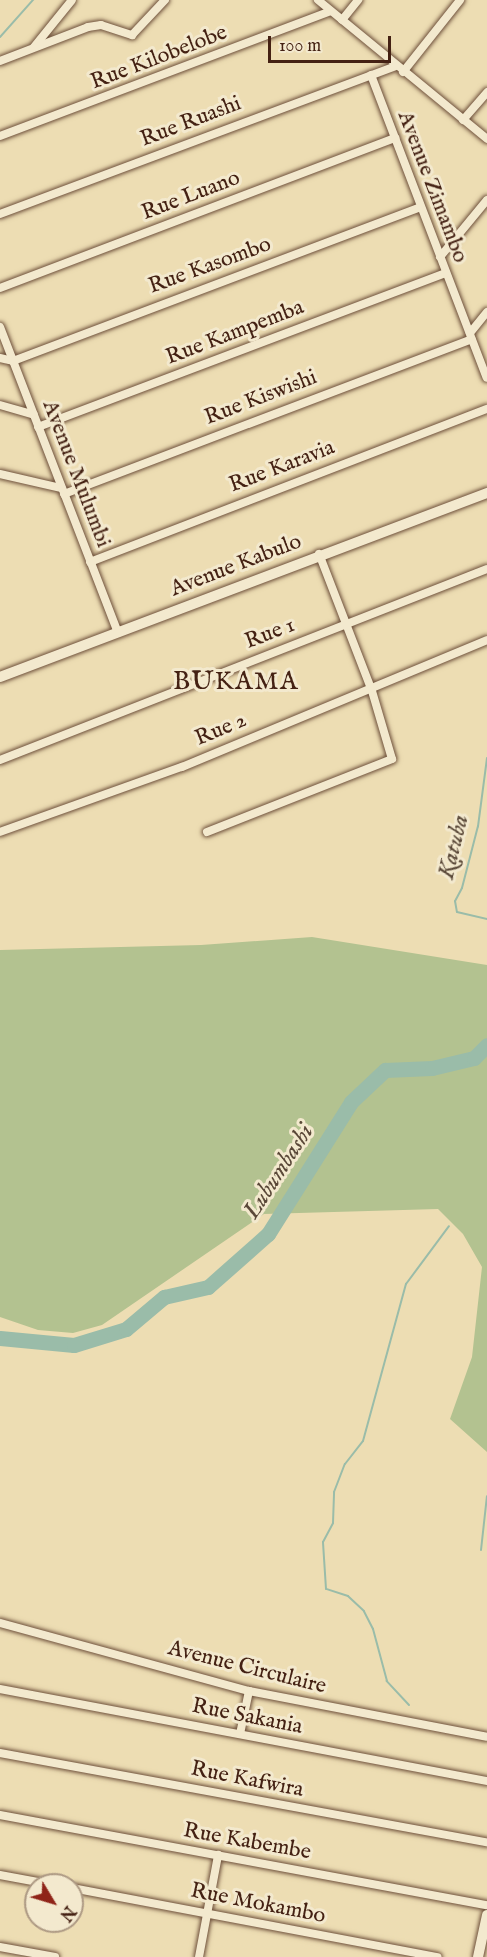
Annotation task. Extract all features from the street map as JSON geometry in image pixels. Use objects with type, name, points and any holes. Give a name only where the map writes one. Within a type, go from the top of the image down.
[{"type":"street","points":[[33,48],[72,0]]},
{"type":"street","points":[[0,61],[101,25],[132,35],[165,0]]},
{"type":"street","points":[[318,0],[395,66],[487,139]]},
{"type":"street","points":[[342,20],[358,0]]},
{"type":"street","points":[[403,72],[460,0]]},
{"type":"street","name":"Rue Kilobelobe","points":[[0,136],[330,11]]},
{"type":"street","name":"Rue Ruashi","points":[[0,214],[395,66]]},
{"type":"street","name":"Avenue Zimambo","points":[[371,75],[487,378]]},
{"type":"street","points":[[463,120],[487,92]]},
{"type":"street","name":"Rue Luano","points":[[0,288],[395,138]]},
{"type":"street","points":[[440,256],[487,200]]},
{"type":"street","name":"Rue Kasombo","points":[[13,361],[420,207]]},
{"type":"street","name":"Rue Kampemba","points":[[38,427],[445,273]]},
{"type":"street","points":[[470,336],[487,312]]},
{"type":"street","name":"Avenue Mulumbi","points":[[0,327],[118,633]]},
{"type":"street","name":"Rue Kiswishi","points":[[63,491],[470,336]]},
{"type":"street","points":[[0,358],[13,361]]},
{"type":"street","points":[[0,405],[34,415]]},
{"type":"street","name":"Rue Karavia","points":[[90,561],[487,408]]},
{"type":"street","points":[[0,474],[63,491]]},
{"type":"street","name":"Avenue Kabulo","points":[[0,677],[319,554],[487,493]]},
{"type":"street","points":[[207,832],[392,759],[372,691],[319,554]]},
{"type":"street","name":"Rue 1","points":[[0,760],[487,569]]},
{"type":"street","name":"Rue 2","points":[[0,832],[182,767],[372,691],[487,640]]},
{"type":"street","name":"Avenue Circulaire","points":[[0,1623],[249,1691],[487,1737]]},
{"type":"street","name":"Rue Sakania","points":[[0,1689],[487,1781]]},
{"type":"street","points":[[240,1734],[249,1691]]},
{"type":"street","name":"Rue Kafwira","points":[[0,1753],[487,1842]]},
{"type":"street","name":"Rue Kabembe","points":[[0,1815],[487,1905]]},
{"type":"street","points":[[199,1957],[218,1855]]},
{"type":"street","points":[[0,1875],[24,1879]]},
{"type":"street","name":"Rue Mokambo","points":[[84,1890],[438,1957]]},
{"type":"street","points":[[478,1957],[487,1915]]},
{"type":"street","points":[[0,1947],[55,1957]]},
{"type":"green space","points":[[312,937],[487,965],[487,1452],[450,1419],[472,1357],[482,1267],[463,1234],[438,1209],[264,1214],[102,1325],[73,1333],[38,1330],[0,1317],[0,950],[201,945]]},
{"type":"waterway","points":[[0,37],[33,0]]},
{"type":"waterway","name":"Katuba","points":[[487,758],[478,826],[462,888],[455,901],[457,912],[487,919]]},
{"type":"waterway","name":"Lubumbashi","points":[[0,1338],[74,1345],[126,1329],[164,1297],[208,1287],[268,1234],[351,1102],[385,1070],[432,1068],[474,1058],[487,1045]]},
{"type":"waterway","points":[[409,1705],[387,1681],[373,1629],[364,1611],[348,1596],[326,1589],[323,1542],[333,1523],[334,1492],[345,1464],[363,1441],[406,1284],[449,1226]]},
{"type":"waterway","points":[[481,1550],[487,1496]]},
{"type":"district","name":"BUKAMA","points":[[236,682]]}]
